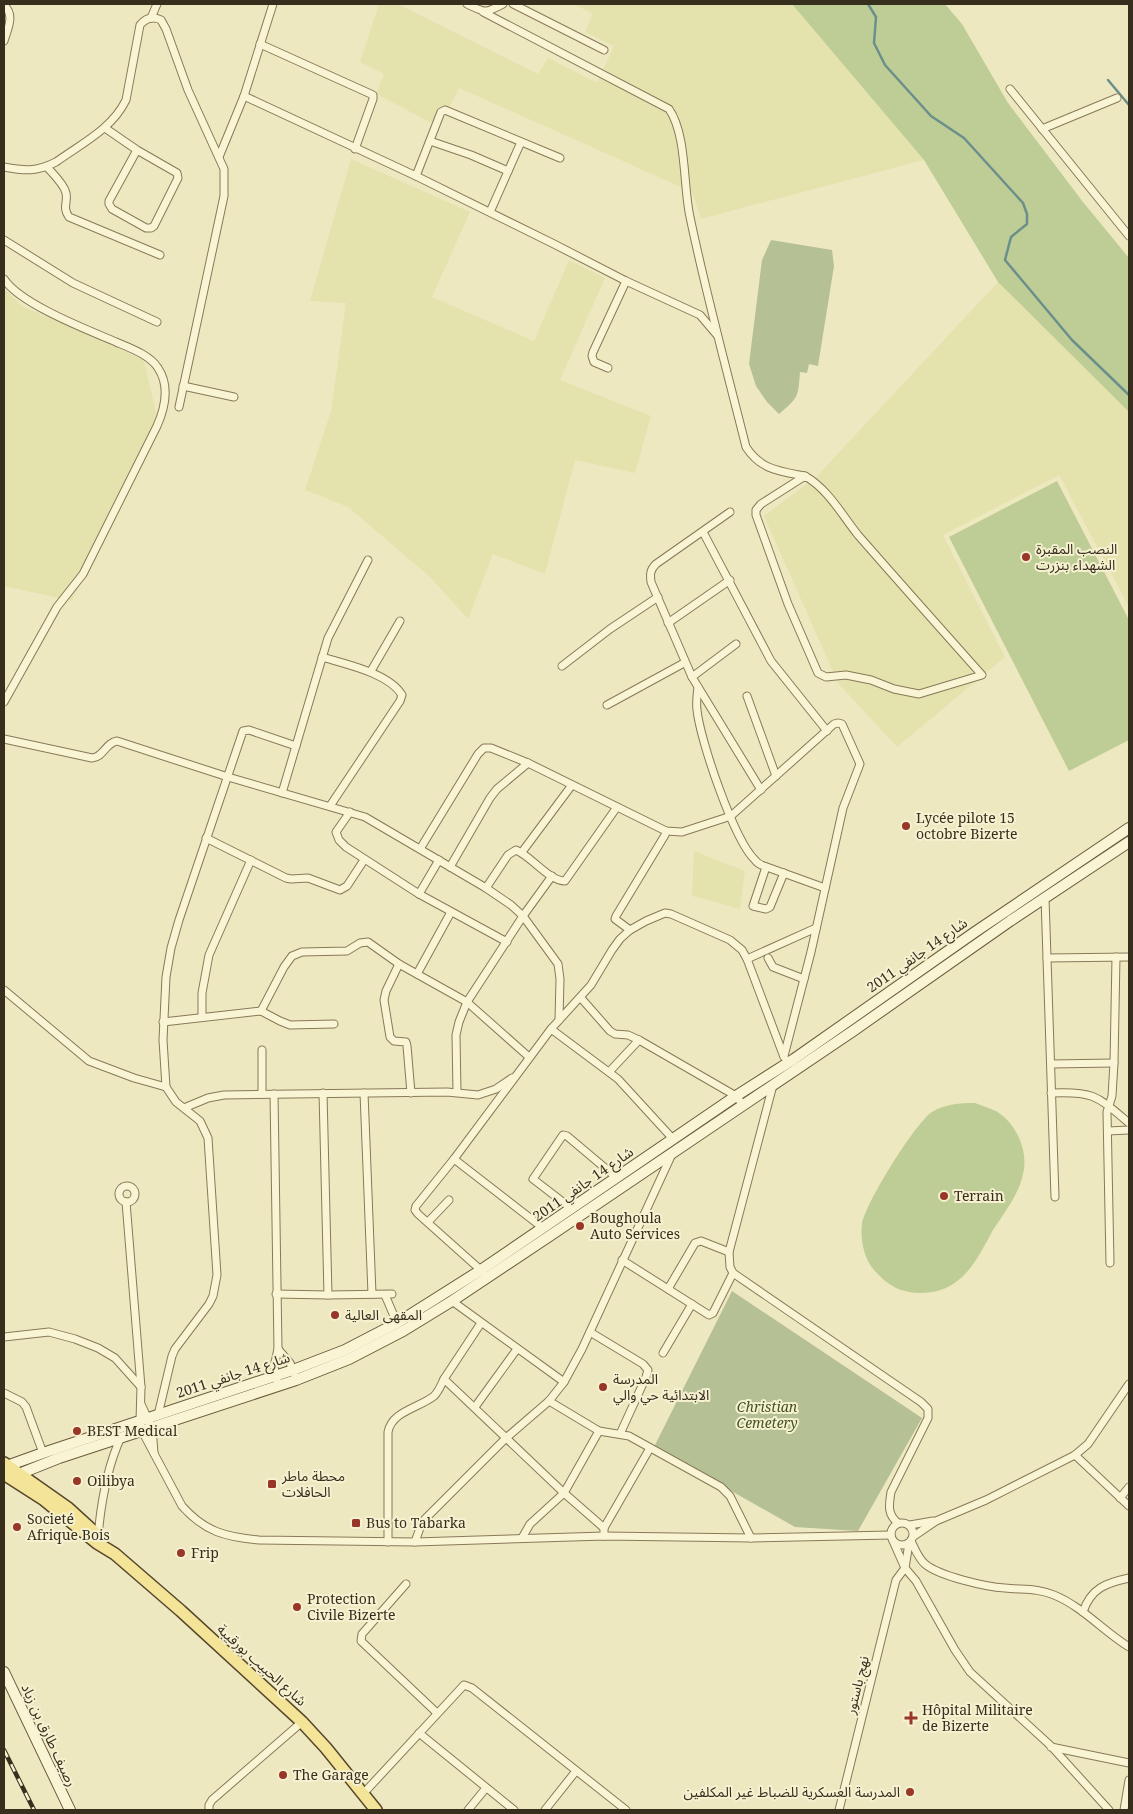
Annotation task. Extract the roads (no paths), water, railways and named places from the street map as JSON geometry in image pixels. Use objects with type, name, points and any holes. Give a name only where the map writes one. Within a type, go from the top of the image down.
[{"type":"main road","name":"شارع 14 جانفي 2011","points":[[8,1470],[43,1453],[127,1425],[148,1423],[278,1386],[295,1375],[485,1274],[743,1106],[773,1085],[787,1064],[967,937],[1129,828]]},
{"type":"main road","name":"شارع 14 جانفي 2011","points":[[8,1470],[59,1458],[121,1438],[148,1423],[275,1376],[295,1375],[349,1359],[403,1331],[452,1301],[543,1228],[736,1096],[1129,842]]},
{"type":"main road","name":"شارع الحبيب بورقيبة","points":[[8,1470],[68,1508],[97,1539],[302,1722],[326,1748],[376,1810]]},
{"type":"main road","name":"رصيف طارق بن زياد","points":[[4,1672],[70,1810]]},
{"type":"street","points":[[151,18],[157,4]]},
{"type":"street","points":[[219,157],[244,96],[273,4]]},
{"type":"street","points":[[467,4],[669,109],[674,116],[681,147],[689,215],[746,447],[754,459],[767,468],[805,476],[822,490],[857,533],[982,675],[920,694],[894,689],[871,680],[846,675],[826,677],[818,673],[788,604],[756,515],[756,510],[761,504],[805,476]]},
{"type":"street","points":[[483,12],[488,12],[503,4]]},
{"type":"street","points":[[513,4],[604,50]]},
{"type":"street","points":[[4,5],[8,10],[10,18],[4,41]]},
{"type":"street","points":[[4,167],[40,170],[56,162],[105,128],[122,109],[126,100],[138,30],[143,21],[151,18],[161,20],[188,90],[219,157],[225,175],[224,190],[179,407]]},
{"type":"street","points":[[260,44],[373,95],[355,149]]},
{"type":"street","points":[[1010,89],[1129,236]]},
{"type":"street","points":[[244,96],[416,176],[626,281],[700,315],[719,337]]},
{"type":"street","points":[[1042,130],[1117,98]]},
{"type":"street","points":[[416,176],[441,112],[447,110],[560,158]]},
{"type":"street","points":[[105,128],[136,150],[176,172],[178,175],[151,228],[146,228],[112,209],[109,204],[136,150]]},
{"type":"street","points":[[430,141],[471,155],[508,171]]},
{"type":"street","points":[[490,212],[521,142]]},
{"type":"street","points":[[47,167],[64,188],[66,194],[65,210],[69,217],[160,254]]},
{"type":"street","points":[[4,240],[73,283],[158,322]]},
{"type":"street","points":[[4,280],[16,292],[51,313],[128,347],[151,361],[161,373],[166,395],[163,413],[157,426],[83,574],[57,607],[4,702]]},
{"type":"street","points":[[608,368],[594,362],[592,356],[626,281]]},
{"type":"street","points":[[183,386],[234,397]]},
{"type":"street","points":[[730,512],[652,568],[650,574],[651,582],[684,663],[761,790]]},
{"type":"street","points":[[703,532],[772,661],[827,731]]},
{"type":"street","points":[[282,792],[331,630],[368,560]]},
{"type":"street","points":[[668,622],[730,580]]},
{"type":"street","points":[[562,666],[658,597]]},
{"type":"street","points":[[372,671],[400,621]]},
{"type":"street","points":[[692,677],[736,644]]},
{"type":"street","points":[[322,657],[372,671],[399,690],[402,695],[402,698],[330,806]]},
{"type":"street","points":[[607,705],[684,663]]},
{"type":"street","points":[[698,687],[697,709],[699,721],[718,784],[750,855],[766,867],[825,888]]},
{"type":"street","points":[[747,696],[776,776]]},
{"type":"street","points":[[420,849],[481,750],[487,747],[528,763],[666,831],[682,832],[731,816],[834,724],[842,724],[860,764],[843,808],[804,979],[787,1064]]},
{"type":"street","points":[[296,746],[249,730],[245,730],[242,733],[171,948],[166,977],[163,1022],[166,1087],[176,1102],[200,1121],[208,1138],[218,1265],[213,1296],[175,1349],[148,1423],[149,1447],[182,1506],[200,1524],[222,1535],[259,1540],[415,1542],[522,1538],[604,1532],[751,1538],[892,1538],[902,1545],[936,1521]]},
{"type":"street","points":[[4,739],[92,758],[97,758],[109,744],[117,741],[228,778],[365,817],[486,888],[511,905],[523,916],[558,964],[560,979],[559,1020]]},
{"type":"street","points":[[450,867],[490,798],[497,789],[528,763]]},
{"type":"street","points":[[522,852],[572,785]]},
{"type":"street","points":[[486,888],[512,851],[516,850],[522,852],[561,881],[567,878],[617,807]]},
{"type":"street","points":[[350,812],[338,828],[336,836],[346,847],[419,894],[507,942]]},
{"type":"street","points":[[630,930],[617,922],[616,916],[666,831]]},
{"type":"street","points":[[206,838],[286,878],[308,878],[340,890],[347,886],[364,860]]},
{"type":"street","points":[[202,1017],[202,993],[209,955],[251,860]]},
{"type":"street","points":[[419,894],[439,860]]},
{"type":"street","points":[[766,867],[753,906],[766,909],[770,906],[784,873]]},
{"type":"street","points":[[457,1092],[456,1035],[467,1002],[523,916],[552,876]]},
{"type":"street","points":[[1045,898],[1055,1197]]},
{"type":"street","points":[[417,974],[451,912]]},
{"type":"street","points":[[485,1274],[415,1210],[416,1206],[454,1159],[551,1028],[581,998],[612,950],[630,930],[659,915],[671,914],[730,940],[742,950],[787,1064]]},
{"type":"street","points":[[747,959],[816,928]]},
{"type":"street","points":[[261,1011],[284,967],[292,956],[302,952],[347,951],[363,942],[373,945],[399,964],[467,1002],[529,1057]]},
{"type":"street","points":[[1110,1263],[1108,1106],[1112,1096],[1114,1063],[1116,957]]},
{"type":"street","points":[[1047,958],[1129,957]]},
{"type":"street","points":[[768,958],[773,967],[804,979]]},
{"type":"street","points":[[399,964],[386,991],[384,1004],[390,1037],[394,1041],[406,1042],[411,1093]]},
{"type":"street","points":[[4,990],[89,1061],[134,1078],[166,1087]]},
{"type":"street","points":[[581,998],[610,1032],[628,1035],[639,1040],[736,1096],[743,1106]]},
{"type":"street","points":[[163,1022],[261,1011],[290,1025],[334,1024]]},
{"type":"street","points":[[551,1028],[609,1072],[635,1095],[673,1139]]},
{"type":"street","points":[[609,1072],[639,1040]]},
{"type":"street","points":[[262,1050],[262,1094]]},
{"type":"street","points":[[1050,1064],[1114,1063]]},
{"type":"street","points":[[184,1108],[216,1096],[457,1092],[470,1095],[487,1093],[516,1076]]},
{"type":"street","points":[[773,1085],[729,1252],[730,1267],[732,1273],[921,1402],[928,1409],[928,1418],[891,1492],[890,1513],[898,1523]]},
{"type":"street","points":[[1051,1093],[1076,1092],[1088,1094],[1098,1098],[1129,1123]]},
{"type":"street","points":[[323,1093],[328,1295]]},
{"type":"street","points":[[364,1093],[372,1294]]},
{"type":"street","points":[[274,1094],[278,1349],[274,1367],[278,1386]]},
{"type":"street","points":[[1108,1131],[1129,1130]]},
{"type":"street","points":[[572,1209],[534,1178],[563,1135],[567,1136],[617,1178]]},
{"type":"street","points":[[415,1542],[424,1520],[506,1438],[548,1401],[564,1382],[590,1332],[673,1151]]},
{"type":"street","points":[[454,1159],[543,1228]]},
{"type":"street","points":[[428,1222],[449,1200]]},
{"type":"street","points":[[126,1202],[141,1404],[148,1423],[154,1453]]},
{"type":"street","points":[[668,1289],[695,1243],[701,1241],[729,1252]]},
{"type":"street","points":[[622,1260],[709,1315],[712,1314],[732,1273]]},
{"type":"street","points":[[276,1294],[389,1294],[397,1322]]},
{"type":"street","points":[[452,1301],[564,1382]]},
{"type":"street","points":[[663,1353],[692,1304]]},
{"type":"street","points":[[388,1542],[388,1432],[390,1425],[400,1414],[435,1395],[481,1323]]},
{"type":"street","points":[[4,1337],[49,1332],[75,1339],[111,1355],[141,1387]]},
{"type":"street","points":[[590,1332],[643,1364],[648,1370],[620,1434]]},
{"type":"street","points":[[278,1349],[290,1363],[295,1375]]},
{"type":"street","points":[[475,1407],[517,1349]]},
{"type":"street","points":[[444,1379],[604,1532]]},
{"type":"street","points":[[910,1525],[936,1521],[986,1500],[1075,1455],[1088,1444],[1129,1384]]},
{"type":"street","points":[[4,1393],[22,1402],[26,1407],[43,1453]]},
{"type":"street","points":[[548,1401],[599,1432],[630,1436],[725,1491],[734,1502],[751,1538]]},
{"type":"street","points":[[97,1539],[110,1470],[127,1425]]},
{"type":"street","points":[[522,1538],[530,1524],[564,1493],[599,1432]]},
{"type":"street","points":[[604,1532],[650,1448]]},
{"type":"street","points":[[1075,1455],[1129,1506]]},
{"type":"street","points":[[1120,1498],[1129,1487]]},
{"type":"street","points":[[1109,1810],[1050,1746],[970,1672],[955,1650],[916,1581],[905,1568],[892,1538],[892,1529],[898,1523],[904,1522],[910,1525],[913,1530],[911,1540],[923,1563],[934,1571],[984,1585],[1003,1588],[1038,1589],[1055,1595],[1083,1612],[1129,1648]]},
{"type":"street","name":"نهج باستور","points":[[838,1810],[896,1580],[905,1568],[911,1540]]},
{"type":"street","points":[[1083,1612],[1087,1600],[1094,1591],[1114,1581],[1129,1578]]},
{"type":"street","points":[[406,1584],[362,1634],[361,1641],[363,1645],[437,1713]]},
{"type":"street","points":[[362,1795],[460,1687],[468,1685],[626,1810]]},
{"type":"street","points":[[209,1810],[212,1800],[302,1722]]},
{"type":"street","points":[[419,1733],[514,1810]]},
{"type":"street","points":[[1050,1746],[1129,1763]]},
{"type":"street","points":[[545,1810],[576,1772]]},
{"type":"street","points":[[1124,1810],[1129,1780]]},
{"type":"street","points":[[468,1810],[486,1788]]},
{"type":"waterway","points":[[868,4],[876,17],[874,43],[885,65],[931,116],[964,138],[1023,203],[1027,214],[1027,224],[1011,237],[1005,260],[1072,340],[1129,395]]},
{"type":"waterway","points":[[1108,80],[1129,105]]},
{"type":"railway","points":[[4,1750],[34,1810]]},
{"type":"place","name":"النصب المقبرة الشهداء بنزرت","points":[[1026,557]]},
{"type":"place","name":"Lycée pilote 15 octobre Bizerte","points":[[906,826]]},
{"type":"place","name":"Terrain","points":[[944,1196]]},
{"type":"place","name":"Boughoula Auto Services","points":[[580,1226]]},
{"type":"place","name":"المقهى العالية","points":[[335,1315]]},
{"type":"place","name":"المدرسة الابتدائية حي والي","points":[[603,1387]]},
{"type":"place","name":"BEST Medical","points":[[77,1431]]},
{"type":"place","name":"Oilibya","points":[[77,1481]]},
{"type":"place","name":"محطة ماطر الحافلات","points":[[272,1484]]},
{"type":"place","name":"Bus to Tabarka","points":[[356,1523]]},
{"type":"place","name":"Societé Afrique Bois","points":[[17,1527]]},
{"type":"place","name":"Frip","points":[[181,1553]]},
{"type":"place","name":"Protection Civile Bizerte","points":[[297,1607]]},
{"type":"place","name":"Hôpital Militaire de Bizerte","points":[[911,1718]]},
{"type":"place","name":"The Garage","points":[[283,1775]]},
{"type":"place","name":"المدرسة العسكرية للضباط غير المكلفين","points":[[910,1792]]},
{"type":"park label","name":"Christian Cemetery","points":[[767,1415]]}]
